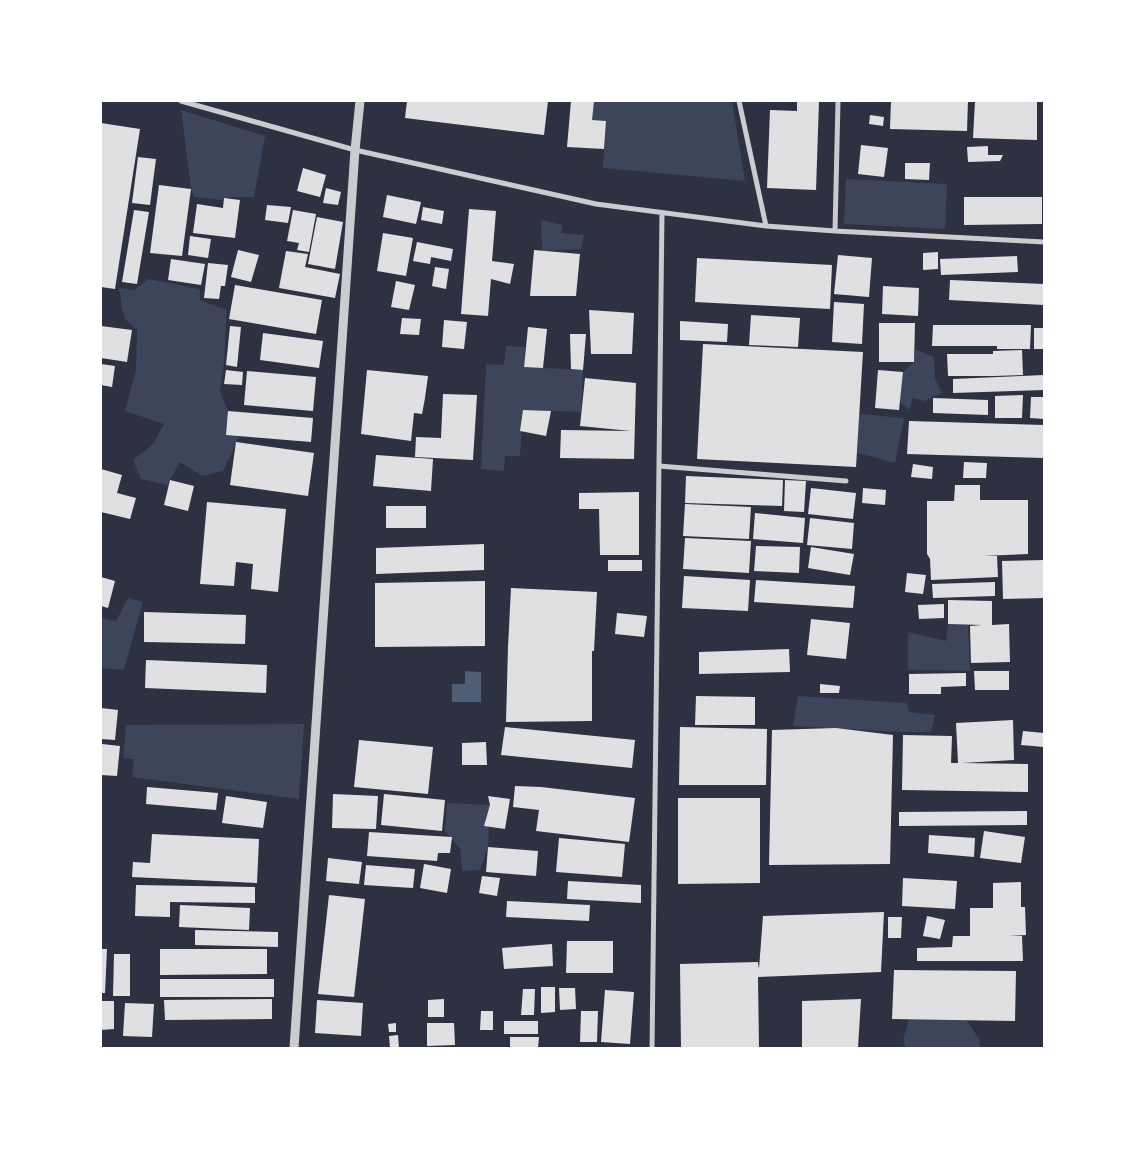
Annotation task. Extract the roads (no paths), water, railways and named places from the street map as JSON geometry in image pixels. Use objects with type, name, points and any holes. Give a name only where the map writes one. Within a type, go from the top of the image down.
[{"type":"street","points":[[181,101],[355,150],[596,204],[766,226],[1044,242]]},
{"type":"street","points":[[294,1048],[355,150],[360,101]]},
{"type":"street","points":[[738,101],[766,226]]},
{"type":"street","points":[[835,231],[838,101]]},
{"type":"street","points":[[652,1048],[662,213]]},
{"type":"street","points":[[659,466],[846,481]]}]
